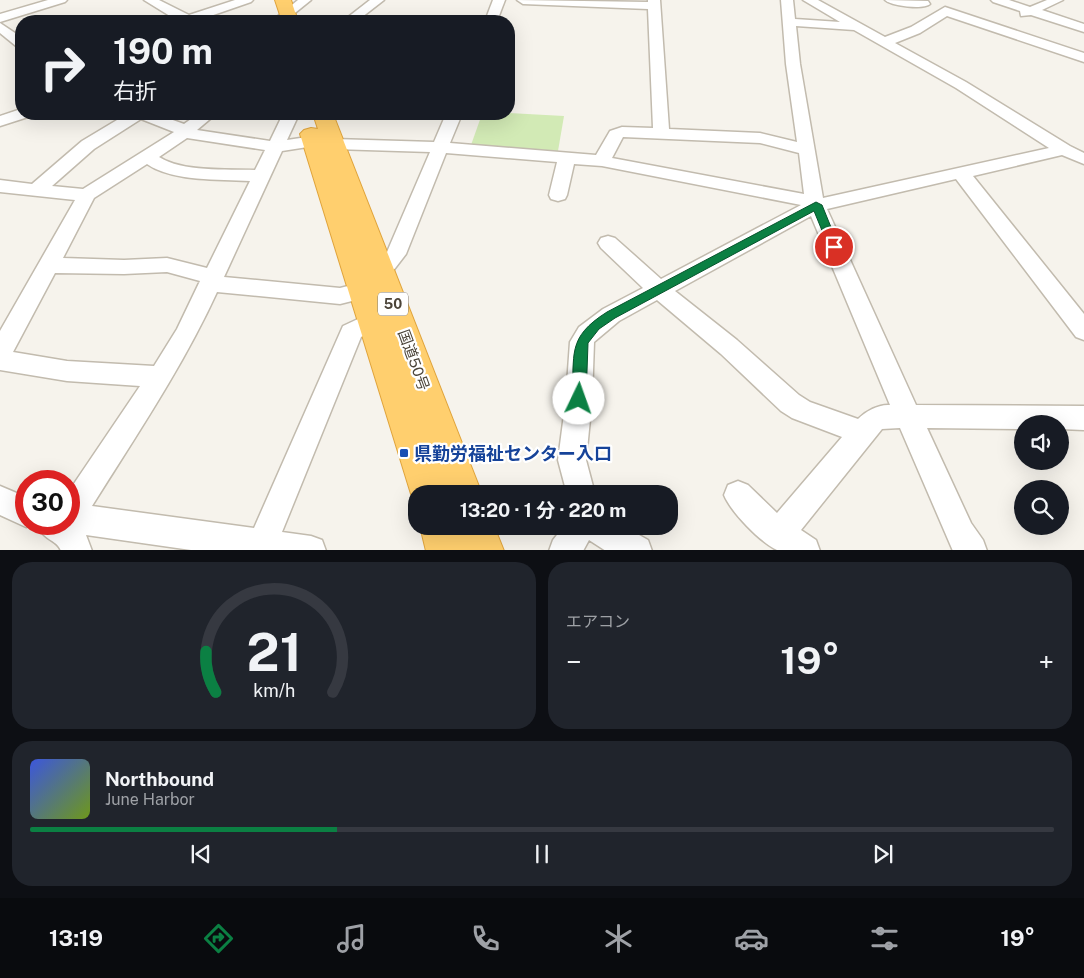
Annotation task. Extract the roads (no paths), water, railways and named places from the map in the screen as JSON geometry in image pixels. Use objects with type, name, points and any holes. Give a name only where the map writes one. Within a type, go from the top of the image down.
[{"type":"highway","points":[[268,0],[281,15]]},
{"type":"highway","name":"国道50号","points":[[309,120],[324,142],[371,280],[459,485]]},
{"type":"highway","name":"国道50号","points":[[323,120],[324,142]]},
{"type":"highway","name":"国道50号","points":[[371,280],[373,321],[425,485]]},
{"type":"highway","points":[[442,535],[446,550]]},
{"type":"highway","points":[[478,535],[484,550]]},
{"type":"street","points":[[0,18],[61,0]]},
{"type":"street","points":[[150,0],[177,15]]},
{"type":"street","points":[[205,15],[247,0]]},
{"type":"street","points":[[283,15],[305,0]]},
{"type":"street","points":[[358,15],[378,0]]},
{"type":"street","points":[[493,15],[499,0]]},
{"type":"street","points":[[524,0],[654,3],[660,133]]},
{"type":"street","points":[[787,0],[816,205],[960,534],[972,550]]},
{"type":"street","points":[[809,0],[960,85],[1064,150],[1084,159]]},
{"type":"street","points":[[891,0],[924,4]]},
{"type":"street","points":[[997,0],[1082,27]]},
{"type":"street","points":[[997,28],[1028,11],[1057,0]]},
{"type":"street","points":[[885,43],[931,21],[944,5],[997,28],[1084,58]]},
{"type":"street","points":[[789,22],[854,26]]},
{"type":"street","points":[[0,27],[15,38]]},
{"type":"street","points":[[0,122],[15,117]]},
{"type":"street","points":[[35,191],[88,144],[130,120]]},
{"type":"street","points":[[155,120],[186,132],[275,147],[324,142],[602,161],[804,200],[816,205]]},
{"type":"street","points":[[3,343],[87,195],[186,132],[201,120]]},
{"type":"street","points":[[80,503],[186,334],[288,120]]},
{"type":"street","points":[[48,264],[124,267],[167,265],[212,280],[344,296],[352,295],[371,280],[392,259],[401,245],[452,120]]},
{"type":"street","points":[[602,161],[617,133],[660,133],[760,138],[807,150]]},
{"type":"street","points":[[579,485],[572,460],[572,449],[579,399],[582,342],[595,326],[816,205],[1064,150]]},
{"type":"street","points":[[148,157],[162,166],[179,171],[261,176]]},
{"type":"street","points":[[558,195],[567,158]]},
{"type":"street","points":[[959,173],[966,178],[1084,332]]},
{"type":"street","points":[[0,186],[87,195]]},
{"type":"street","points":[[608,243],[660,290],[730,347],[790,403],[802,410],[851,428],[861,434]]},
{"type":"street","points":[[260,548],[351,332],[373,321]]},
{"type":"street","points":[[0,360],[68,371],[160,377]]},
{"type":"street","points":[[780,532],[861,434],[873,421],[885,416],[1084,418]]},
{"type":"street","points":[[738,495],[767,524],[805,550]]},
{"type":"street","points":[[0,500],[15,507]]},
{"type":"street","points":[[80,520],[260,548],[311,550]]},
{"type":"street","points":[[564,550],[576,535]]},
{"type":"street","points":[[610,535],[637,550]]},
{"type":"place","name":"県勤労福祉センター入口","points":[[404,453]]}]
